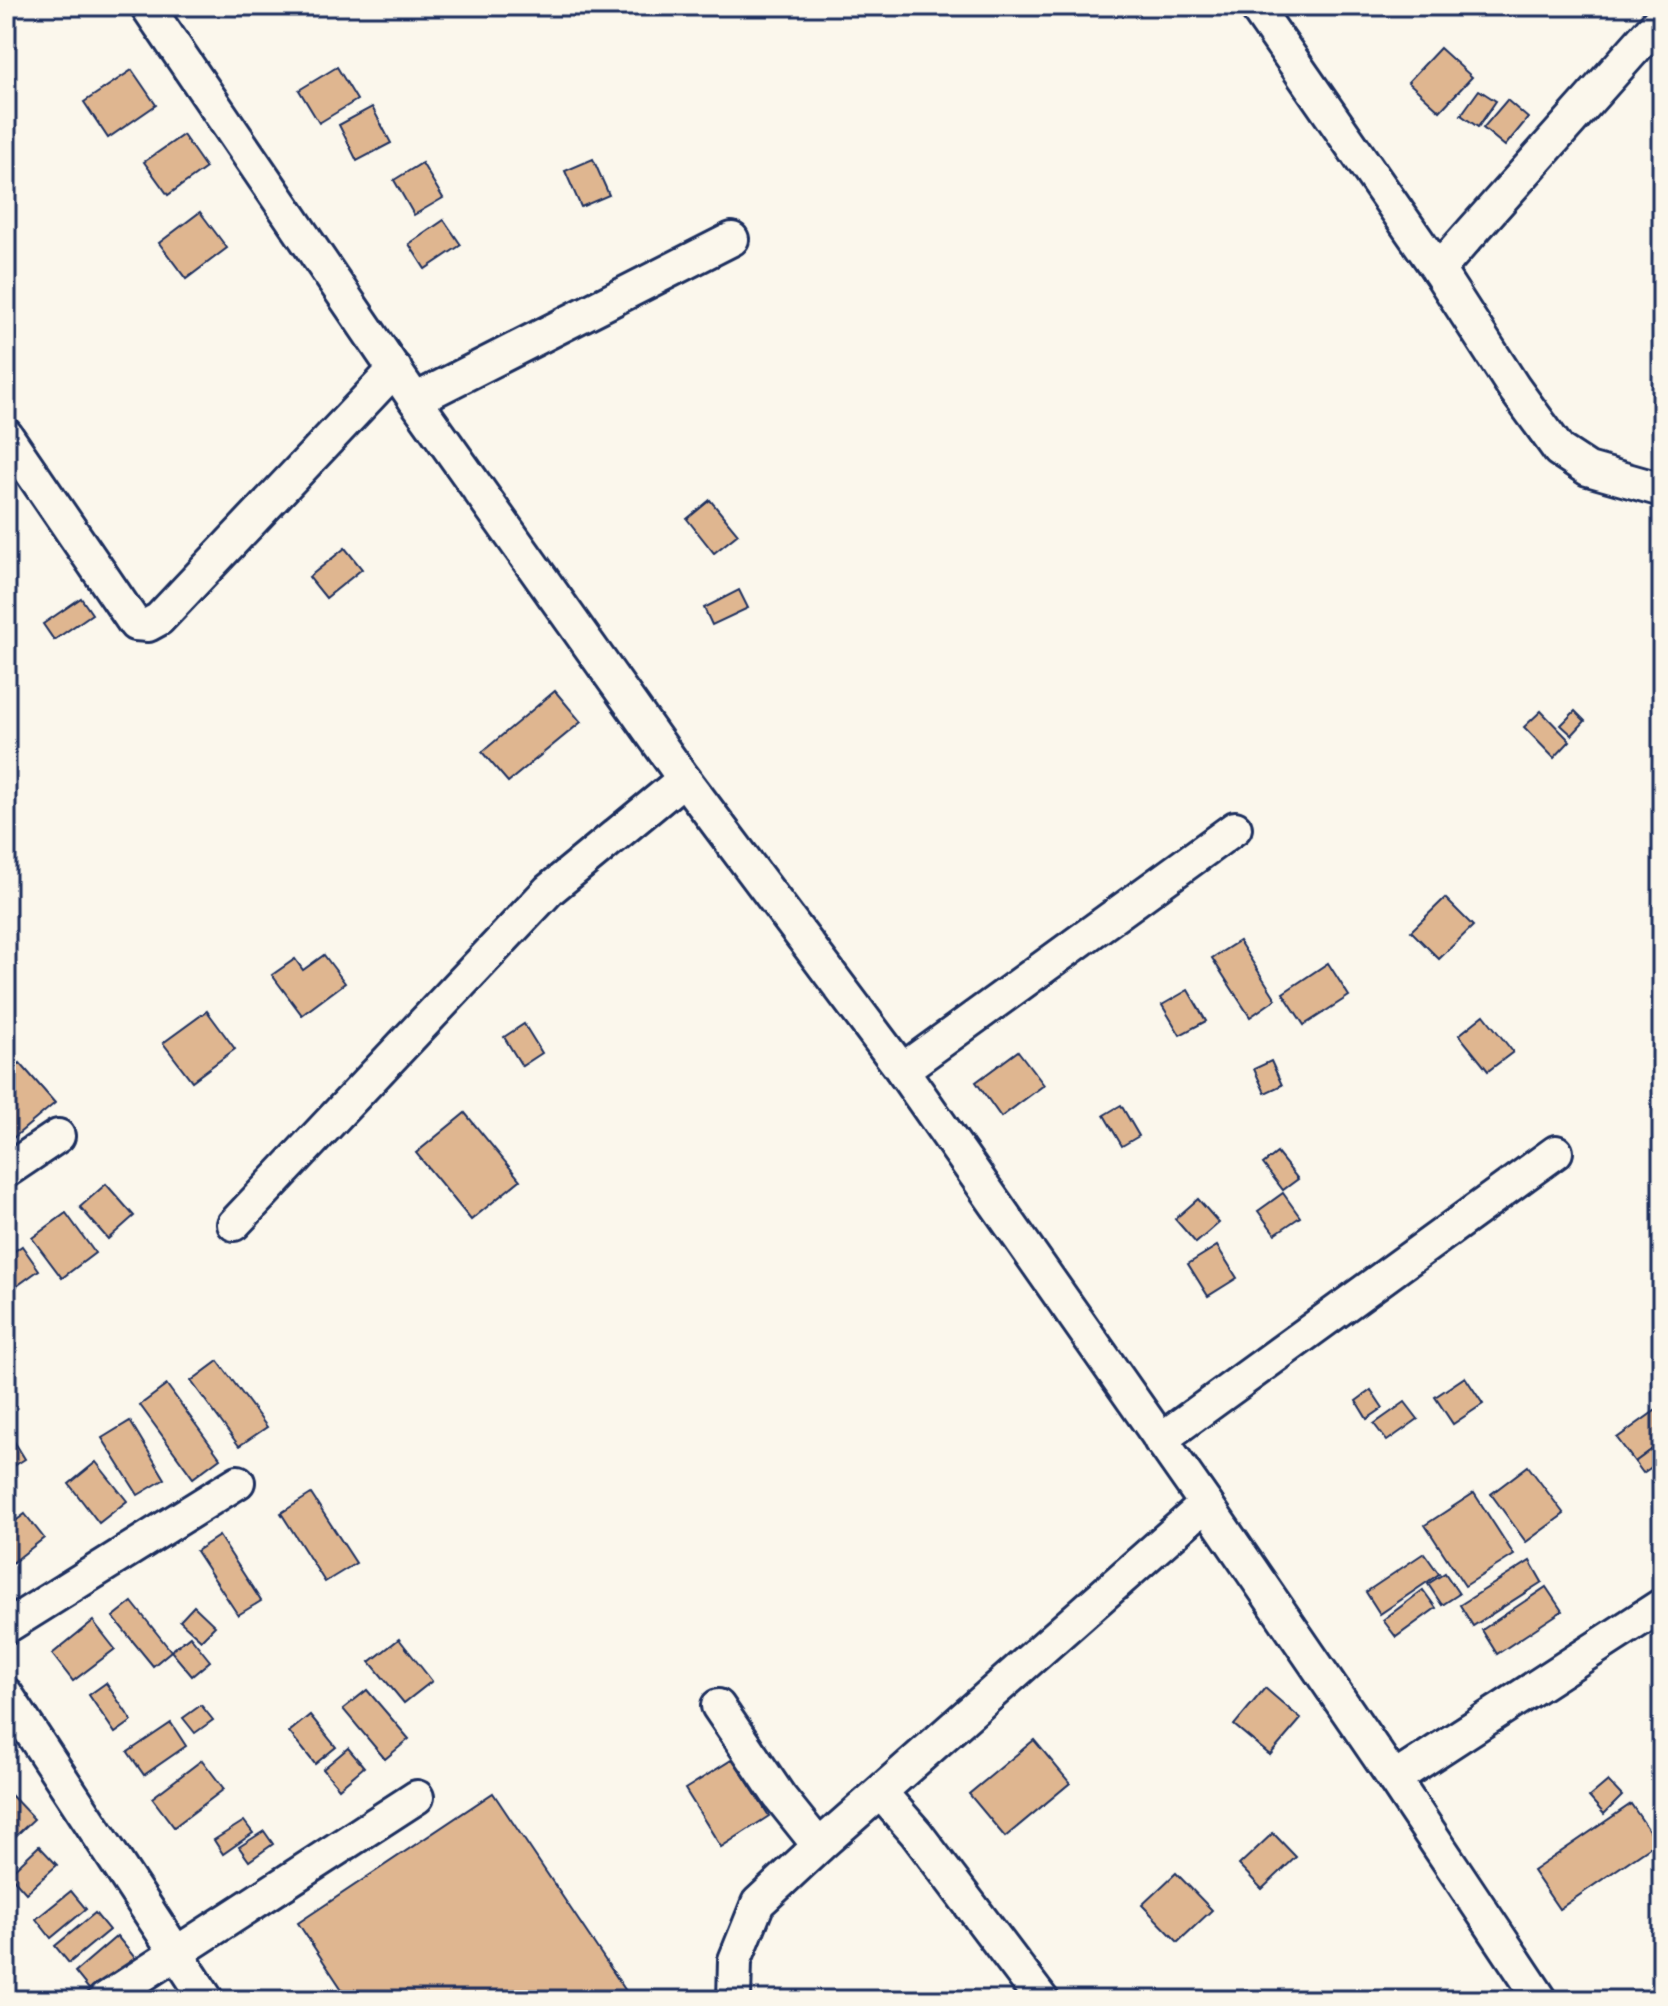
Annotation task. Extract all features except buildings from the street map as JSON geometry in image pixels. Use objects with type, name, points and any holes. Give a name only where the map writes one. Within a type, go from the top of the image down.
[{"type":"street","points":[[147,6],[415,400],[684,779],[902,1070],[1206,1504],[1541,2000]]},
{"type":"street","points":[[1255,6],[1559,450],[1588,469],[1662,490]]},
{"type":"street","points":[[1438,270],[1662,18]]},
{"type":"street","points":[[415,400],[732,239]]},
{"type":"street","points":[[6,435],[135,624],[148,625],[159,619],[395,369]]},
{"type":"street","points":[[234,1224],[549,890],[684,779]]},
{"type":"street","points":[[902,1070],[1235,828]]},
{"type":"street","points":[[6,1171],[58,1136]]},
{"type":"street","points":[[1160,1440],[1556,1152]]},
{"type":"street","points":[[6,1627],[238,1482]]},
{"type":"street","points":[[734,2000],[735,1960],[758,1903],[1206,1504]]},
{"type":"street","points":[[1394,1779],[1662,1605]]},
{"type":"street","points":[[6,1694],[207,2000]]},
{"type":"street","points":[[718,1706],[779,1796],[819,1846]]},
{"type":"street","points":[[881,1793],[916,1833],[1042,2000]]},
{"type":"street","points":[[104,2000],[417,1797]]}]
